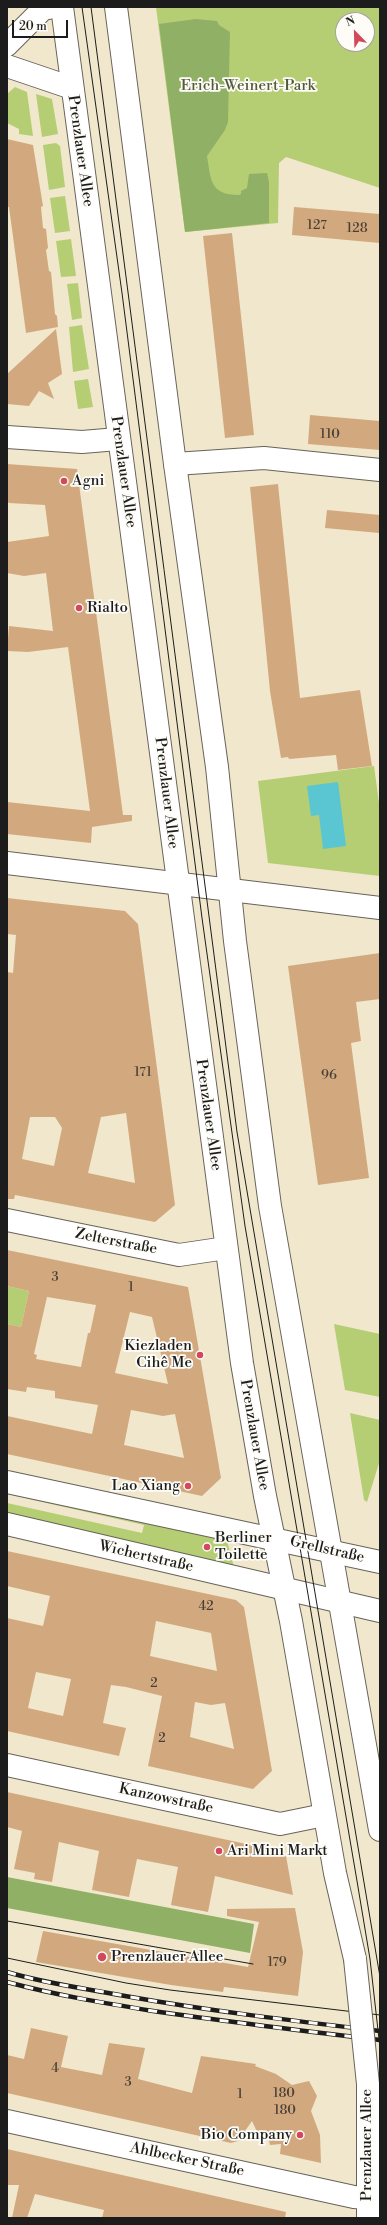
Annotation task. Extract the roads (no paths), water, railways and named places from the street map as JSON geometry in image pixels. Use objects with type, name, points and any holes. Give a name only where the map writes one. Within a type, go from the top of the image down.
[{"type":"main road","points":[[7,44],[43,9],[54,7]]},
{"type":"main road","name":"Prenzlauer Allee","points":[[62,7],[177,884],[242,1363],[324,1815],[339,1892],[355,1959],[368,2084],[367,2208]]},
{"type":"main road","points":[[116,7],[175,464],[218,767],[230,890],[252,1079],[270,1206],[380,1830]]},
{"type":"main road","points":[[7,66],[72,88]]},
{"type":"main road","points":[[7,437],[82,442],[118,439]]},
{"type":"main road","points":[[175,464],[264,458],[380,470]]},
{"type":"main road","points":[[7,863],[380,908]]},
{"type":"main road","name":"Zelterstraße","points":[[7,1220],[179,1255],[226,1248]]},
{"type":"main road","points":[[7,1482],[274,1538]]},
{"type":"main road","name":"Wichertstraße","points":[[7,1524],[284,1589]]},
{"type":"main road","name":"Grellstraße","points":[[274,1538],[380,1562]]},
{"type":"main road","points":[[284,1589],[380,1611]]},
{"type":"main road","name":"Kanzowstraße","points":[[7,1765],[280,1824],[324,1815]]},
{"type":"main road","name":"Ahlbecker Straße","points":[[7,2121],[354,2197],[367,2208]]},
{"type":"water","points":[[338,782],[346,846],[323,849],[319,815],[311,816],[307,786]]},
{"type":"tram line","points":[[82,7],[122,293],[202,918],[245,1226],[370,1959],[380,2048]]},
{"type":"tram line","points":[[91,7],[237,1132],[380,1977]]},
{"type":"tram line","points":[[7,1921],[253,1964]]},
{"type":"tram line","points":[[7,1958],[126,1983],[170,1990],[380,2015]]},
{"type":"railway","points":[[7,1972],[51,1983],[157,2001],[252,2015],[380,2031]]},
{"type":"railway","points":[[7,1982],[61,1995],[153,2011],[380,2040]]},
{"type":"place","name":"Agni","points":[[64,481]]},
{"type":"place","name":"Rialto","points":[[79,608]]},
{"type":"place","name":"Kiezladen Cihê Me","points":[[200,1355]]},
{"type":"place","name":"Lao Xiang","points":[[188,1486]]},
{"type":"place","name":"Berliner Toilette","points":[[207,1547]]},
{"type":"place","name":"Ari Mini Markt","points":[[219,1851]]},
{"type":"place","name":"Prenzlauer Allee","points":[[102,1957]]},
{"type":"place","name":"Bio Company","points":[[300,2135]]},
{"type":"park label","name":"Erich-Weinert-Park","points":[[248,86]]}]
